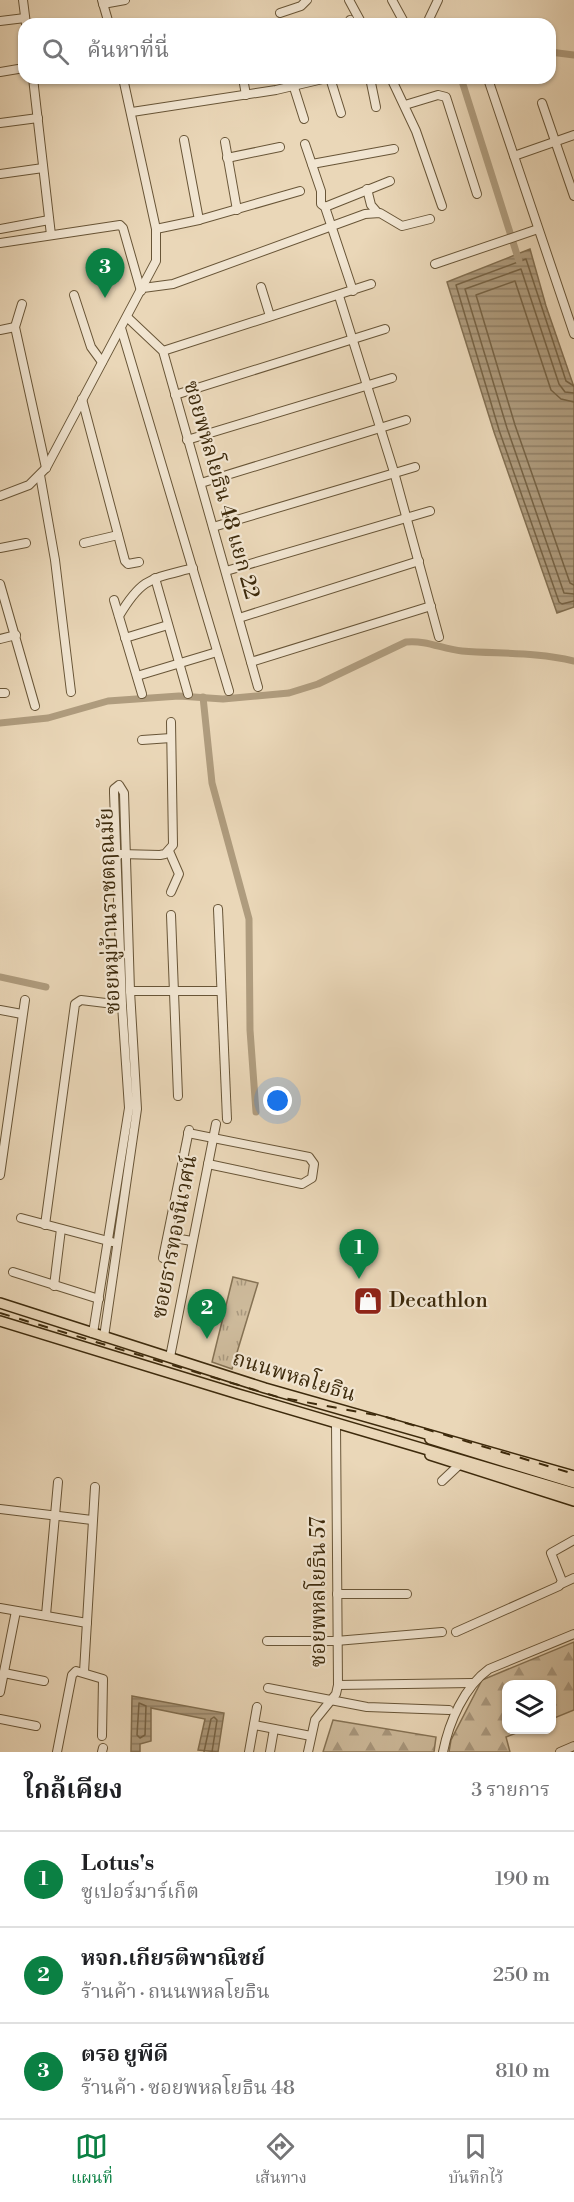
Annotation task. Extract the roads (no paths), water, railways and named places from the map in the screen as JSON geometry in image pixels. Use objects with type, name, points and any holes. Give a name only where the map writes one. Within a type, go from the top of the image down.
[{"type":"main road","name":"ถนนพหลโยธิน","points":[[0,1303],[407,1429],[459,1441],[574,1476]]},
{"type":"main road","name":"ถนนพหลโยธิน","points":[[0,1320],[336,1424],[574,1493]]},
{"type":"main road","name":"ถนนพหลโยธิน","points":[[407,1429],[448,1445],[574,1483]]},
{"type":"main road","name":"ถนนพหลโยธิน","points":[[402,1443],[459,1465],[574,1501]]},
{"type":"street","points":[[23,0],[25,18]]},
{"type":"street","points":[[107,18],[102,2],[124,0]]},
{"type":"street","points":[[280,13],[301,6],[307,0]]},
{"type":"street","points":[[349,0],[360,18]]},
{"type":"street","points":[[392,0],[402,18]]},
{"type":"street","points":[[429,18],[438,0]]},
{"type":"street","points":[[0,21],[18,21]]},
{"type":"street","points":[[0,72],[18,69]]},
{"type":"street","points":[[34,84],[51,235]]},
{"type":"street","points":[[0,496],[22,489],[40,476],[46,468],[142,290],[158,255],[156,229],[125,84]]},
{"type":"street","points":[[244,84],[246,95]]},
{"type":"street","points":[[132,112],[246,95],[285,84]]},
{"type":"street","points":[[293,84],[304,119]]},
{"type":"street","points":[[330,84],[340,114]]},
{"type":"street","points":[[371,84],[376,107]]},
{"type":"street","points":[[394,84],[405,105],[442,206]]},
{"type":"street","points":[[490,84],[574,334]]},
{"type":"street","points":[[405,105],[438,95],[446,97],[477,194]]},
{"type":"street","points":[[542,103],[574,196]]},
{"type":"street","points":[[0,123],[38,118]]},
{"type":"street","points":[[514,156],[574,135]]},
{"type":"street","points":[[184,140],[199,220]]},
{"type":"street","points":[[225,142],[237,210]]},
{"type":"street","points":[[305,144],[322,195],[321,204],[325,207],[332,226],[353,291]]},
{"type":"street","points":[[227,158],[280,147]]},
{"type":"street","points":[[312,164],[394,149]]},
{"type":"street","points":[[0,174],[43,168]]},
{"type":"street","points":[[325,207],[390,181]]},
{"type":"street","points":[[367,189],[371,205],[377,212],[402,226],[430,219]]},
{"type":"street","points":[[156,229],[237,210],[300,190]]},
{"type":"street","points":[[142,290],[173,284],[377,212]]},
{"type":"street","points":[[0,229],[49,220]]},
{"type":"street","points":[[0,243],[122,226],[142,290]]},
{"type":"street","points":[[435,264],[538,229]]},
{"type":"street","points":[[127,317],[163,351],[371,284]]},
{"type":"street","points":[[261,287],[270,316]]},
{"type":"street","points":[[74,295],[91,347],[102,362]]},
{"type":"street","points":[[339,296],[394,472],[439,637]]},
{"type":"street","points":[[22,304],[15,327],[46,468]]},
{"type":"street","points":[[0,330],[15,327]]},
{"type":"street","points":[[121,328],[229,691]]},
{"type":"street","points":[[175,395],[385,329]]},
{"type":"street","name":"ซอยพหลโยธิน 48 แยก 22","points":[[163,351],[258,687]]},
{"type":"street","points":[[187,440],[392,378]]},
{"type":"street","points":[[82,399],[126,564],[139,562]]},
{"type":"street","points":[[201,483],[406,420]]},
{"type":"street","points":[[213,527],[415,466]]},
{"type":"street","points":[[40,476],[55,560],[71,692]]},
{"type":"street","points":[[226,571],[430,511]]},
{"type":"street","points":[[84,543],[118,535]]},
{"type":"street","points":[[0,548],[26,543]]},
{"type":"street","points":[[239,618],[419,561]]},
{"type":"street","points":[[119,616],[138,587],[155,578],[193,568]]},
{"type":"street","points":[[155,578],[188,694]]},
{"type":"street","points":[[0,584],[35,706]]},
{"type":"street","points":[[114,600],[142,694]]},
{"type":"street","points":[[251,662],[431,606]]},
{"type":"street","points":[[125,638],[168,625]]},
{"type":"street","points":[[0,639],[16,635]]},
{"type":"street","points":[[137,676],[217,652]]},
{"type":"street","points":[[171,722],[172,845],[170,851],[179,874],[171,892]]},
{"type":"street","points":[[142,740],[171,738]]},
{"type":"street","name":"ซอยหมู่บ้านราชตฤณมัย","points":[[93,1333],[137,1117],[122,1005],[114,793],[114,789],[119,785],[124,793],[129,1051]]},
{"type":"street","points":[[115,854],[160,855],[170,851]]},
{"type":"street","points":[[218,909],[227,1119]]},
{"type":"street","points":[[171,915],[178,1096]]},
{"type":"street","points":[[118,921],[128,921]]},
{"type":"street","points":[[129,992],[221,991]]},
{"type":"street","points":[[0,1175],[4,1121],[25,1000]]},
{"type":"street","points":[[45,1225],[75,1004],[81,1000],[122,1005]]},
{"type":"street","points":[[0,1010],[22,1014]]},
{"type":"street","name":"ซอยธารทองนิเวศน์","points":[[170,1357],[216,1124]]},
{"type":"street","points":[[164,1258],[188,1131],[309,1157],[314,1164],[312,1178],[302,1184],[208,1164]]},
{"type":"street","points":[[21,1218],[112,1242]]},
{"type":"street","points":[[54,1286],[61,1229]]},
{"type":"street","points":[[168,1237],[192,1241]]},
{"type":"street","name":"ซอยหมู่บ้านราชตฤณมัย","points":[[104,1337],[112,1242]]},
{"type":"street","points":[[13,1272],[99,1299]]},
{"type":"street","name":"ซอยพหลโยธิน 57","points":[[308,1752],[315,1720],[333,1698],[338,1684],[336,1424]]},
{"type":"street","points":[[442,1481],[459,1465]]},
{"type":"street","points":[[46,1616],[58,1482]]},
{"type":"street","points":[[84,1672],[94,1486]]},
{"type":"street","points":[[0,1509],[92,1520]]},
{"type":"street","points":[[561,1584],[562,1581],[551,1552],[574,1540]]},
{"type":"street","points":[[456,1632],[574,1578]]},
{"type":"street","points":[[337,1594],[407,1594]]},
{"type":"street","points":[[0,1608],[87,1623]]},
{"type":"street","points":[[0,1692],[16,1611]]},
{"type":"street","points":[[267,1641],[336,1641],[442,1632]]},
{"type":"street","points":[[443,1752],[451,1725],[472,1683],[489,1669],[574,1634]]},
{"type":"street","points":[[57,1752],[72,1675],[76,1671],[103,1679],[102,1736]]},
{"type":"street","points":[[4,1673],[44,1681]]},
{"type":"street","points":[[338,1684],[472,1683]]},
{"type":"street","points":[[268,1688],[333,1698],[367,1707],[449,1710]]},
{"type":"street","points":[[249,1752],[257,1707]]},
{"type":"street","points":[[0,1719],[36,1726]]},
{"type":"street","points":[[254,1725],[311,1736]]},
{"type":"street","points":[[270,1752],[274,1729]]},
{"type":"street","points":[[560,1752],[574,1746]]},
{"type":"water","points":[[530,249],[546,306],[574,387],[574,607],[557,613],[494,432],[447,282]]},
{"type":"water","points":[[132,1696],[224,1713],[218,1752],[198,1750],[205,1719],[151,1708],[151,1741],[140,1744],[140,1752],[131,1752]]},
{"type":"waterway","points":[[556,53],[574,55]]},
{"type":"waterway","points":[[463,84],[519,261]]},
{"type":"waterway","points":[[0,723],[48,718],[108,701],[179,696],[223,699],[289,693],[318,684],[406,642],[421,642],[462,651],[532,655],[574,661]]},
{"type":"waterway","points":[[203,697],[212,783],[249,919],[250,1030],[256,1112]]},
{"type":"waterway","points":[[0,977],[46,987]]},
{"type":"railway","points":[[0,1313],[278,1397],[386,1417],[574,1474]]},
{"type":"place","name":"ตรอ ยูพีดี","points":[[105,298]]},
{"type":"place","name":"Lotus's","points":[[359,1279]]},
{"type":"place","name":"Decathlon","points":[[368,1301]]},
{"type":"place","name":"หจก.เกียรติพาณิชย์","points":[[207,1339]]}]
